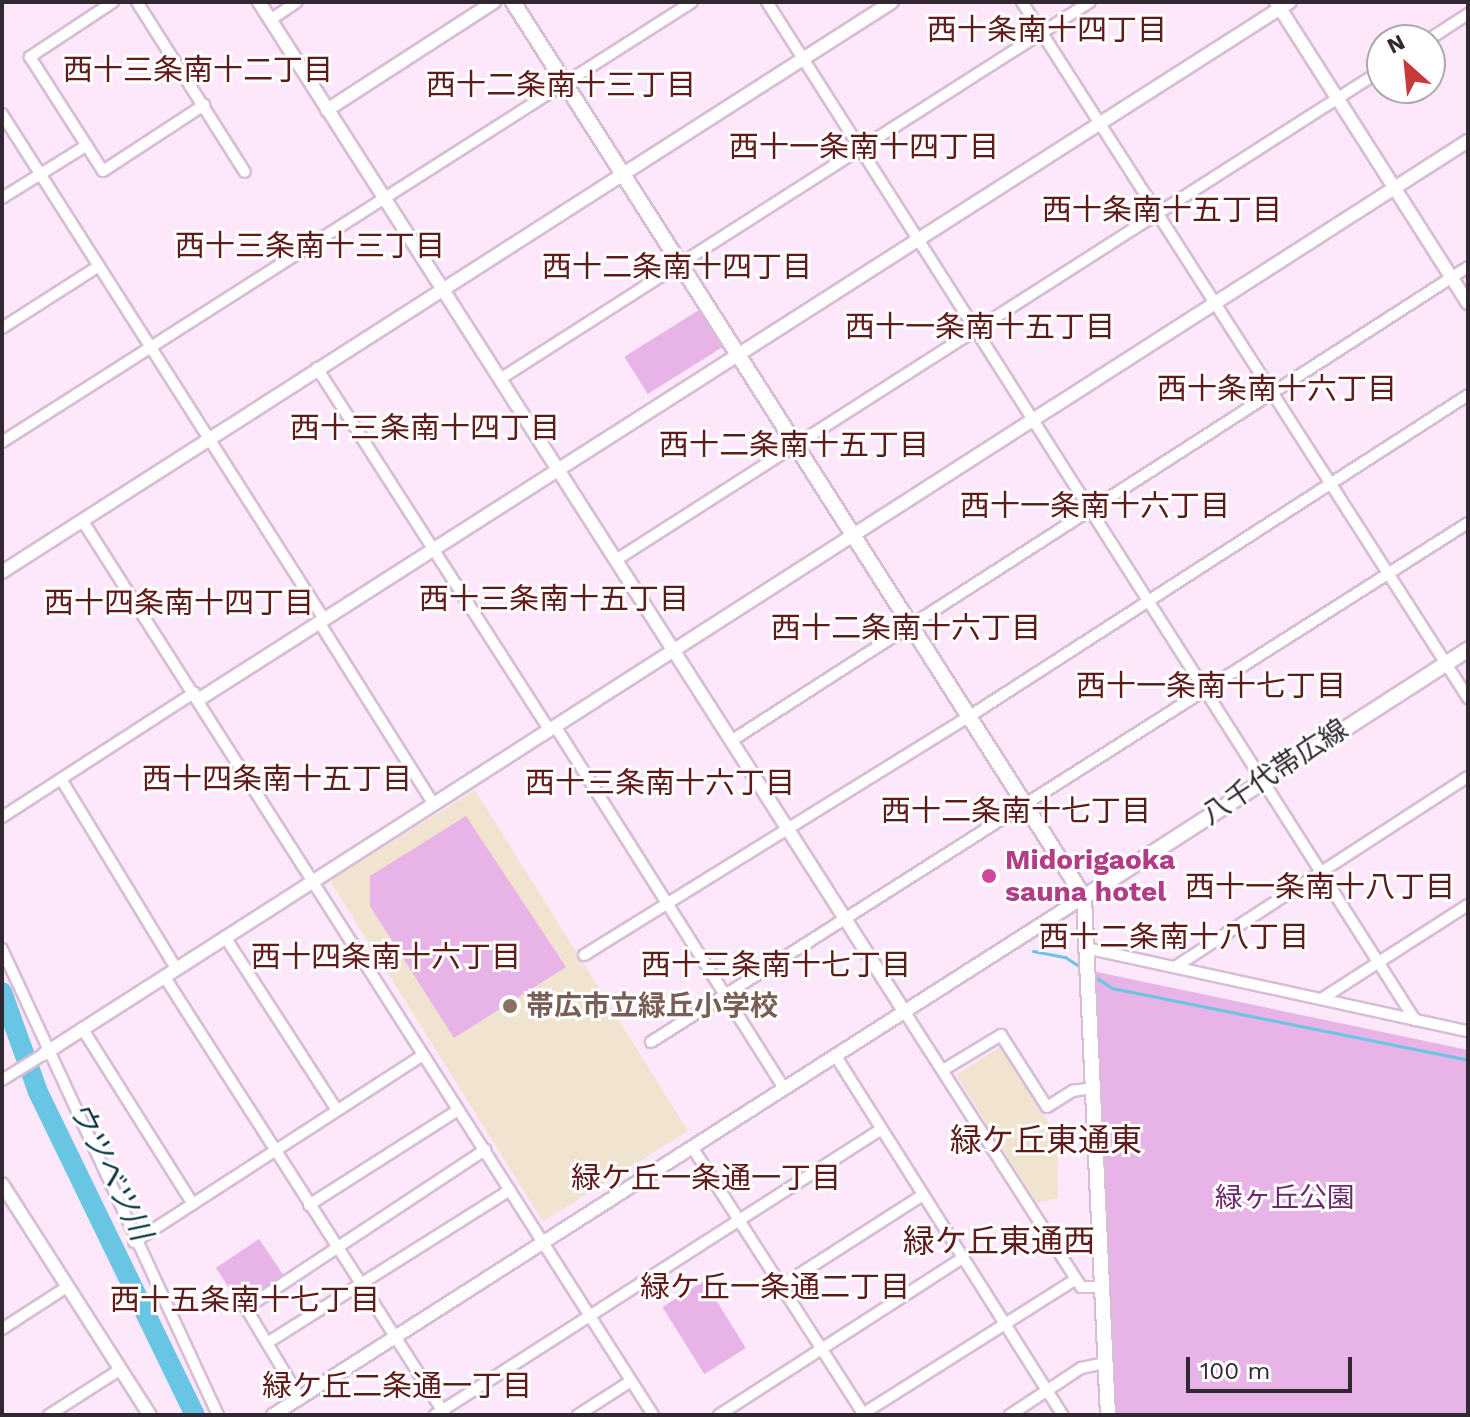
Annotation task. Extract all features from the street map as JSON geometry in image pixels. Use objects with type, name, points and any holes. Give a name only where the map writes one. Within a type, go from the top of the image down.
[{"type":"main road","points":[[513,2],[1084,897],[1108,1415]]},
{"type":"main road","name":"八千代帯広線","points":[[1084,897],[1468,650]]},
{"type":"street","points":[[113,2],[30,57],[103,171],[204,105]]},
{"type":"street","points":[[137,2],[245,172]]},
{"type":"street","points":[[259,2],[1081,1287],[1102,1287]]},
{"type":"street","points":[[270,20],[297,2]]},
{"type":"street","points":[[327,110],[494,2]]},
{"type":"street","points":[[2,442],[692,2]]},
{"type":"street","points":[[767,2],[1381,960],[1415,1020]]},
{"type":"street","points":[[2,572],[892,2]]},
{"type":"street","points":[[1022,2],[1468,698]]},
{"type":"street","points":[[500,379],[1090,2]]},
{"type":"street","points":[[2,817],[322,621],[1100,124],[1282,4],[1338,99],[1468,303]]},
{"type":"street","points":[[1446,28],[1468,14]]},
{"type":"street","points":[[616,560],[1366,81]]},
{"type":"street","points":[[2,114],[208,438],[433,803]]},
{"type":"street","points":[[2,1080],[1468,141]]},
{"type":"street","points":[[2,198],[87,145]]},
{"type":"street","points":[[2,328],[99,266]]},
{"type":"street","points":[[731,741],[1468,267]]},
{"type":"street","points":[[317,368],[784,1088]]},
{"type":"street","points":[[584,955],[970,716],[1468,395]]},
{"type":"street","points":[[82,520],[653,1415]]},
{"type":"street","points":[[651,1042],[1027,806],[1468,523]]},
{"type":"street","points":[[1175,967],[1468,777]]},
{"type":"street","points":[[61,779],[176,968]]},
{"type":"street","points":[[273,1415],[1084,897]]},
{"type":"street","points":[[1323,998],[1468,905]]},
{"type":"street","points":[[225,937],[337,1110]]},
{"type":"street","points":[[1086,948],[1468,1031]]},
{"type":"street","points":[[2,949],[134,1242],[218,1415]]},
{"type":"street","points":[[164,976],[441,1413],[880,1130]]},
{"type":"street","points":[[82,1028],[193,1204]]},
{"type":"street","points":[[943,1070],[1001,1035],[1047,1107],[1073,1091],[1093,1088]]},
{"type":"street","points":[[134,1242],[423,1055]]},
{"type":"street","points":[[835,1055],[1063,1415]]},
{"type":"street","points":[[309,1205],[458,1110]]},
{"type":"street","points":[[692,1147],[863,1415],[1076,1279]]},
{"type":"street","points":[[300,1398],[246,1308],[485,1150]]},
{"type":"street","points":[[2,1184],[150,1415]]},
{"type":"street","points":[[267,1343],[510,1190]]},
{"type":"street","points":[[781,1286],[923,1195]]},
{"type":"street","points":[[719,1415],[963,1258]]},
{"type":"street","points":[[2,1329],[67,1287]]},
{"type":"street","points":[[1010,1415],[1081,1368],[1105,1363]]},
{"type":"street","points":[[49,1415],[121,1369]]},
{"type":"street","points":[[578,1415],[631,1381]]},
{"type":"shaded area","name":"帯広市立緑丘小学校","points":[[475,790],[688,1131],[543,1222],[330,881]]},
{"type":"shaded area","points":[[1002,1046],[1057,1136],[1058,1198],[1037,1203],[956,1075]]},
{"type":"green space","points":[[699,310],[722,347],[648,394],[624,357]]},
{"type":"green space","points":[[466,816],[566,967],[454,1038],[370,906],[370,876]]},
{"type":"green space","name":"緑ヶ丘公園","points":[[1092,971],[1468,1050],[1468,1415],[1113,1415]]},
{"type":"green space","points":[[259,1239],[284,1276],[241,1305],[216,1268]]},
{"type":"green space","points":[[704,1281],[746,1348],[704,1374],[662,1307]]},
{"type":"waterway","points":[[1033,951],[1065,957],[1082,968]]},
{"type":"waterway","points":[[1091,974],[1112,988],[1468,1060]]},
{"type":"waterway","name":"ウツベツ川","points":[[2,992],[38,1092],[195,1415]]},
{"type":"place","name":"Midorigaoka sauna hotel","points":[[989,876]]},
{"type":"place","name":"帯広市立緑丘小学校","points":[[510,1006]]},
{"type":"district","name":"西十条南十四丁目","points":[[1047,30]]},
{"type":"district","name":"西十三条南十二丁目","points":[[198,70]]},
{"type":"district","name":"西十二条南十三丁目","points":[[561,85]]},
{"type":"district","name":"西十一条南十四丁目","points":[[864,147]]},
{"type":"district","name":"西十条南十五丁目","points":[[1162,210]]},
{"type":"district","name":"西十三条南十三丁目","points":[[310,246]]},
{"type":"district","name":"西十二条南十四丁目","points":[[677,267]]},
{"type":"district","name":"西十一条南十五丁目","points":[[980,327]]},
{"type":"district","name":"西十条南十六丁目","points":[[1277,389]]},
{"type":"district","name":"西十三条南十四丁目","points":[[425,428]]},
{"type":"district","name":"西十二条南十五丁目","points":[[794,445]]},
{"type":"district","name":"西十一条南十六丁目","points":[[1095,506]]},
{"type":"district","name":"西十三条南十五丁目","points":[[554,599]]},
{"type":"district","name":"西十四条南十四丁目","points":[[179,603]]},
{"type":"district","name":"西十二条南十六丁目","points":[[906,628]]},
{"type":"district","name":"西十一条南十七丁目","points":[[1211,686]]},
{"type":"district","name":"西十四条南十五丁目","points":[[277,779]]},
{"type":"district","name":"西十三条南十六丁目","points":[[660,783]]},
{"type":"district","name":"西十二条南十七丁目","points":[[1016,811]]},
{"type":"district","name":"西十一条南十八丁目","points":[[1320,887]]},
{"type":"district","name":"西十二条南十八丁目","points":[[1174,937]]},
{"type":"district","name":"西十四条南十六丁目","points":[[386,957]]},
{"type":"district","name":"西十三条南十七丁目","points":[[776,965]]},
{"type":"district","name":"緑ケ丘東通東","points":[[1046,1140]]},
{"type":"district","name":"緑ケ丘一条通一丁目","points":[[706,1178]]},
{"type":"district","name":"緑ケ丘東通西","points":[[999,1241]]},
{"type":"district","name":"緑ケ丘一条通二丁目","points":[[775,1287]]},
{"type":"district","name":"西十五条南十七丁目","points":[[245,1300]]},
{"type":"district","name":"緑ケ丘二条通一丁目","points":[[397,1386]]}]
